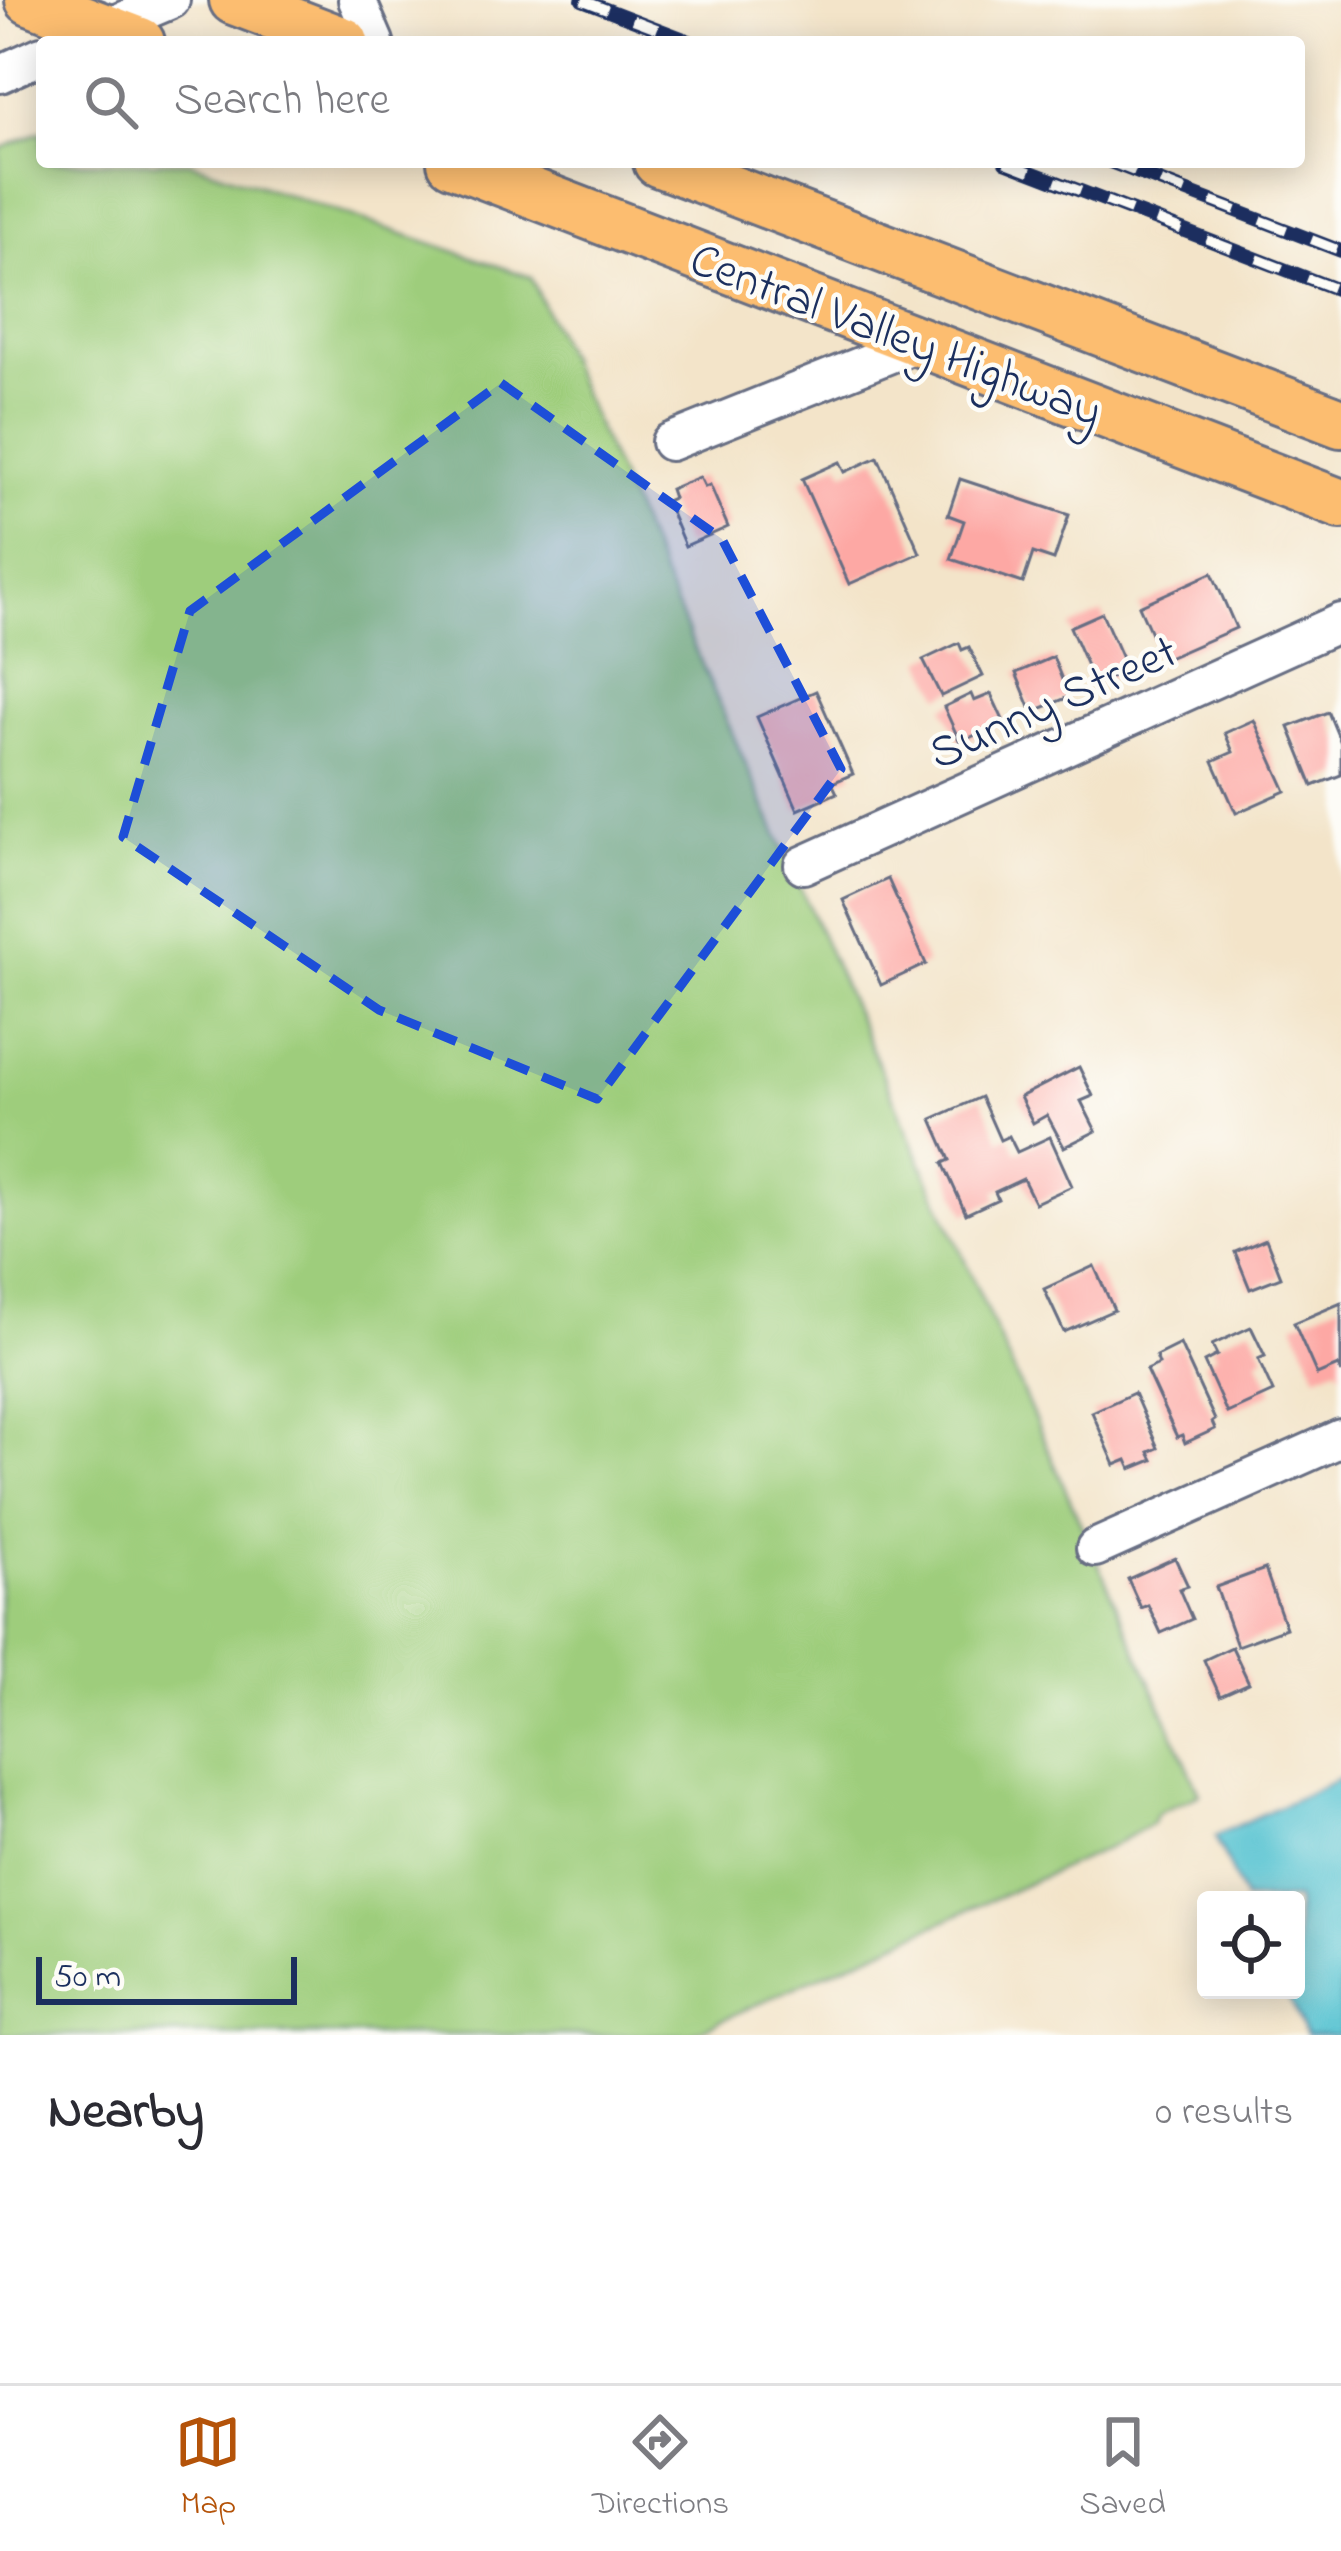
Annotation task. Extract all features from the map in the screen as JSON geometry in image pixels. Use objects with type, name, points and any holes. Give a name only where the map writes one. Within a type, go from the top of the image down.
[{"type":"main road","points":[[30,0],[102,36]]},
{"type":"main road","points":[[234,0],[328,36]]},
{"type":"main road","name":"Central Valley Highway","points":[[468,168],[1341,505]]},
{"type":"main road","name":"Central Valley Highway","points":[[674,168],[1341,423]]},
{"type":"street","points":[[109,36],[171,0]]},
{"type":"street","points":[[357,0],[372,36]]},
{"type":"street","points":[[0,74],[36,58]]},
{"type":"street","points":[[670,442],[920,342]]},
{"type":"street","name":"Sunny Street","points":[[803,866],[1341,622]]},
{"type":"street","points":[[1096,1548],[1341,1438]]},
{"type":"highlighted area","points":[[501,383],[722,539],[841,769],[597,1099],[379,1010],[123,837],[190,611]]},
{"type":"green space","points":[[36,134],[36,168],[208,168],[531,277],[1200,1794],[1157,1813],[1152,1823],[1112,1846],[688,2035],[0,2035],[0,149]]},
{"type":"water","points":[[1341,1778],[1341,2035],[1306,2035],[1289,1999],[1305,1999],[1305,1891],[1240,1891],[1215,1836]]},
{"type":"building","points":[[878,457],[920,553],[849,584],[802,479],[840,462],[845,472]]},
{"type":"building","points":[[700,477],[705,487],[710,485],[728,527],[685,546],[666,501],[673,498],[670,489]]},
{"type":"building","points":[[960,479],[1069,515],[1054,560],[1033,553],[1023,583],[951,559],[964,521],[948,515]]},
{"type":"building","points":[[1212,573],[1236,628],[1163,660],[1139,606]]},
{"type":"building","points":[[1102,613],[1127,670],[1095,684],[1070,627]]},
{"type":"building","points":[[959,643],[962,650],[969,647],[983,676],[941,696],[923,660]]},
{"type":"building","points":[[1053,657],[1069,697],[1032,712],[1016,673]]},
{"type":"building","points":[[816,691],[853,774],[832,783],[837,793],[798,810],[757,717]]},
{"type":"building","points":[[971,694],[974,701],[991,694],[1004,722],[960,742],[944,707]]},
{"type":"building","points":[[1328,712],[1341,743],[1341,775],[1313,786],[1289,727]]},
{"type":"building","points":[[1254,720],[1286,791],[1236,813],[1213,761],[1233,752],[1225,733]]},
{"type":"building","points":[[888,879],[926,964],[881,985],[843,900]]},
{"type":"building","points":[[1079,1067],[1093,1096],[1081,1101],[1096,1131],[1064,1147],[1047,1115],[1033,1123],[1020,1097]]},
{"type":"building","points":[[981,1097],[1000,1140],[1009,1136],[1017,1152],[1050,1137],[1072,1186],[1035,1203],[1023,1179],[995,1192],[998,1199],[966,1214],[943,1163],[950,1160],[932,1119]]},
{"type":"building","points":[[1266,1239],[1281,1277],[1250,1289],[1235,1252]]},
{"type":"building","points":[[1094,1266],[1114,1310],[1064,1332],[1044,1289]]},
{"type":"building","points":[[1341,1303],[1341,1373],[1338,1366],[1317,1375],[1294,1323]]},
{"type":"building","points":[[1251,1327],[1265,1356],[1258,1359],[1273,1392],[1227,1413],[1204,1362],[1217,1355],[1212,1345]]},
{"type":"building","points":[[1180,1344],[1215,1420],[1215,1429],[1185,1443],[1182,1435],[1177,1437],[1146,1370],[1159,1364],[1156,1356]]},
{"type":"building","points":[[1134,1393],[1158,1448],[1149,1452],[1153,1460],[1131,1469],[1127,1460],[1115,1465],[1092,1412]]},
{"type":"building","points":[[1175,1558],[1188,1586],[1179,1589],[1192,1619],[1161,1633],[1148,1605],[1141,1608],[1128,1579]]},
{"type":"building","points":[[1265,1569],[1286,1628],[1237,1646],[1216,1587]]},
{"type":"building","points":[[1232,1647],[1249,1683],[1220,1696],[1204,1660]]},
{"type":"railway","points":[[582,0],[676,36]]},
{"type":"railway","points":[[1021,168],[1341,291]]},
{"type":"railway","points":[[1126,168],[1341,251]]}]
